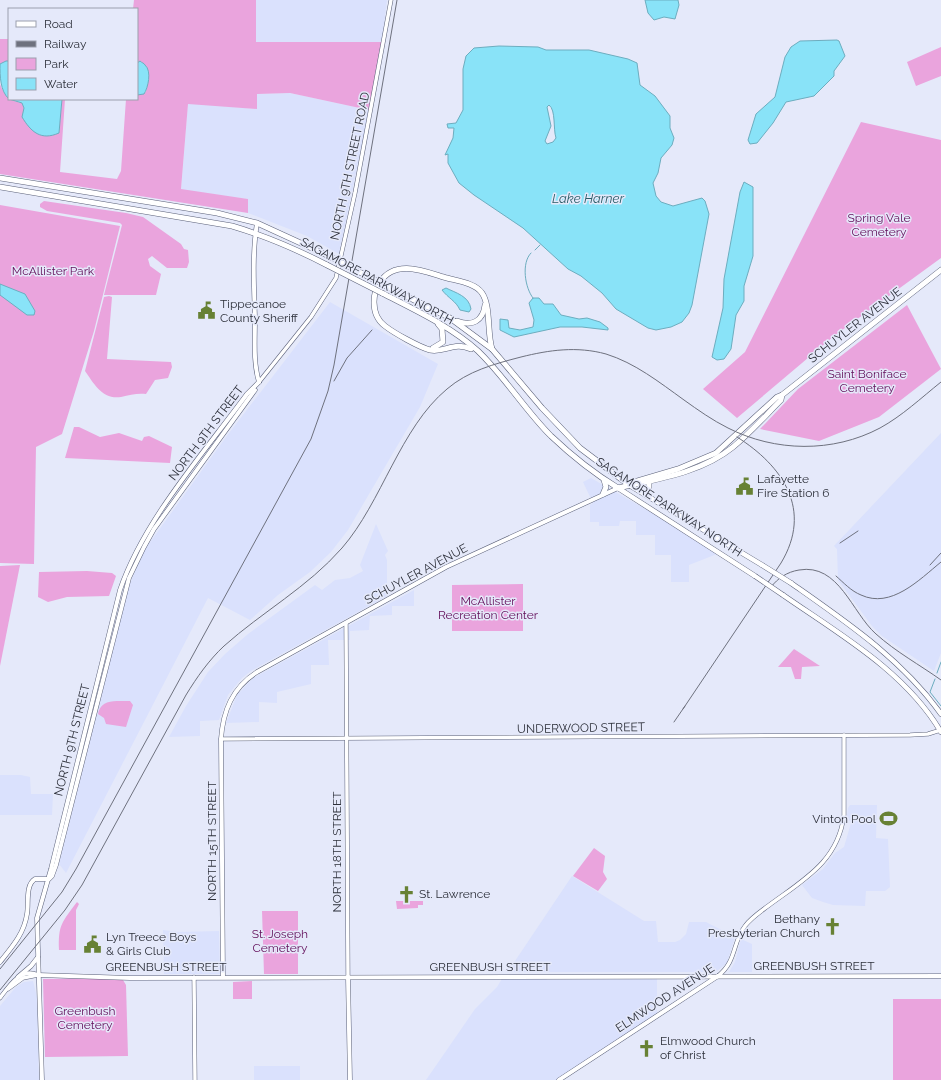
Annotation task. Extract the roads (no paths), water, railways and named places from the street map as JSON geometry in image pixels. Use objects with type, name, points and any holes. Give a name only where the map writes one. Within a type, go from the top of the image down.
[{"type":"highway","name":"SAGAMORE PARKWAY NORTH","points":[[0,178],[180,206],[257,223],[329,256],[450,318],[492,349],[542,408],[580,448],[629,486]]},
{"type":"highway","name":"SAGAMORE PARKWAY NORTH","points":[[0,187],[232,226],[286,245],[435,320],[459,336],[478,352],[505,380],[551,436],[603,479],[618,488]]},
{"type":"highway","points":[[478,352],[461,345],[430,350],[398,334],[383,324],[377,317],[374,306],[374,294],[382,278],[400,268],[413,268],[473,286],[482,293],[486,300],[488,311],[488,330],[492,349]]},
{"type":"highway","name":"SCHUYLER AVENUE","points":[[629,486],[634,482],[668,473],[702,461],[716,453],[777,396],[782,395],[941,270]]},
{"type":"highway","points":[[450,318],[464,324],[476,321],[483,315],[486,300]]},
{"type":"highway","points":[[430,350],[443,342],[442,329],[435,320]]},
{"type":"highway","name":"SCHUYLER AVENUE","points":[[618,488],[673,476],[705,464],[731,448],[781,400],[782,395]]},
{"type":"highway","points":[[603,479],[606,487],[603,494]]},
{"type":"highway","points":[[648,496],[649,482]]},
{"type":"main road","points":[[257,223],[254,241],[255,341],[256,371],[259,382]]},
{"type":"main road","name":"NORTH 9TH STREET","points":[[42,1080],[37,918],[111,626],[127,570],[141,542],[156,518],[247,394],[259,382]]},
{"type":"main road","name":"SAGAMORE PARKWAY NORTH","points":[[629,486],[791,583],[874,644],[909,676],[941,714]]},
{"type":"main road","name":"SAGAMORE PARKWAY NORTH","points":[[618,488],[755,576],[891,672],[922,704],[941,731]]},
{"type":"main road","name":"SCHUYLER AVENUE","points":[[228,705],[240,686],[248,678],[446,567],[618,488]]},
{"type":"main road","name":"NORTH 15TH STREET","points":[[223,977],[221,740],[222,721],[228,705]]},
{"type":"main road","points":[[0,962],[22,932],[28,913],[30,884],[35,879],[48,879]]},
{"type":"main road","points":[[18,977],[31,966],[38,956]]},
{"type":"main road","name":"GREENBUSH STREET","points":[[38,975],[130,978],[941,976]]},
{"type":"main road","name":"ELMWOOD AVENUE","points":[[559,1080],[718,976]]},
{"type":"main road","name":"NORTH 18TH STREET","points":[[348,977],[350,1080]]},
{"type":"street","name":"NORTH 9TH STREET ROAD","points":[[259,382],[318,307],[336,278],[355,193],[391,0]]},
{"type":"street","name":"NORTH 18TH STREET","points":[[346,623],[348,977]]},
{"type":"street","name":"UNDERWOOD STREET","points":[[221,740],[928,734],[941,731]]},
{"type":"street","name":"ELMWOOD AVENUE","points":[[718,976],[727,968],[732,959],[744,926],[818,869],[834,849],[842,828],[844,815],[844,735]]},
{"type":"street","points":[[0,998],[18,977],[32,973],[38,975]]},
{"type":"street","points":[[6,990],[23,978],[38,975]]},
{"type":"street","points":[[194,978],[196,1080]]},
{"type":"water","points":[[645,0],[678,0],[679,5],[675,19],[664,17],[654,20],[648,13]]},
{"type":"water","points":[[800,41],[839,41],[845,56],[834,71],[834,76],[814,96],[786,102],[773,123],[757,143],[750,144],[748,140],[756,114],[775,97],[785,57],[791,47]]},
{"type":"water","name":"Lake Harner","points":[[499,46],[538,47],[546,50],[589,50],[628,59],[637,63],[640,85],[655,96],[670,116],[670,128],[674,138],[672,145],[661,158],[658,173],[653,183],[656,196],[661,202],[673,206],[702,198],[705,201],[709,214],[692,305],[689,313],[682,322],[671,327],[656,330],[648,328],[616,309],[602,293],[581,276],[568,269],[523,228],[459,183],[448,163],[448,154],[445,155],[453,138],[454,128],[448,128],[447,124],[456,123],[463,110],[463,69],[466,56],[474,48]],"holes":[[[549,105],[554,115],[556,138],[553,142],[547,144],[545,141],[551,126],[547,107]]]},
{"type":"water","points":[[8,61],[8,98],[2,88],[0,64]]},
{"type":"water","points":[[140,61],[147,68],[149,80],[144,94],[138,95],[138,62]]},
{"type":"water","points":[[12,100],[62,100],[59,133],[47,136],[37,134],[33,131],[22,117],[24,108],[22,103]]},
{"type":"water","points":[[744,182],[753,187],[753,256],[744,286],[744,301],[736,315],[731,349],[724,359],[717,360],[712,357],[723,308],[724,279],[740,192]]},
{"type":"water","points":[[0,284],[25,294],[35,311],[34,315],[27,315],[0,295]]},
{"type":"water","points":[[446,288],[458,293],[468,301],[471,309],[469,312],[460,310],[442,290]]},
{"type":"water","points":[[533,298],[539,298],[544,304],[553,304],[561,315],[579,319],[587,318],[600,322],[608,328],[608,330],[582,327],[560,327],[514,337],[500,330],[500,319],[508,320],[509,328],[520,330],[533,327],[534,320],[529,303]]},
{"type":"waterway","points":[[535,250],[540,245]]},
{"type":"waterway","points":[[531,253],[526,263],[525,276],[530,294],[533,298]]},
{"type":"waterway","points":[[937,673],[941,662]]},
{"type":"waterway","points":[[935,679],[930,692],[941,706]]},
{"type":"railway","points":[[0,969],[62,892],[76,869],[311,439],[328,391],[334,365],[397,0]]},
{"type":"railway","points":[[334,381],[347,358],[372,330]]},
{"type":"railway","points":[[0,990],[65,910],[82,885],[194,682],[213,657],[224,646],[315,575],[342,548],[356,530],[369,509],[416,424],[431,405],[447,389],[464,377],[501,362],[553,351],[584,350],[606,354],[627,362],[637,368],[705,415],[728,428],[765,442],[804,446],[843,442],[880,428],[904,412],[941,382]]},
{"type":"railway","points":[[683,709],[781,563],[790,544],[794,525],[793,507],[788,491],[780,476],[768,461],[737,437]]},
{"type":"railway","points":[[840,543],[858,531]]},
{"type":"railway","points":[[930,565],[941,553]]},
{"type":"railway","points":[[836,576],[848,587],[861,595],[872,598],[883,598],[894,595],[914,584],[941,562]]},
{"type":"railway","points":[[771,587],[783,576],[799,570],[813,570],[825,574],[844,592],[867,625],[876,634],[900,653],[941,680]]},
{"type":"railway","points":[[674,722],[685,706]]},
{"type":"place","name":"Tippecanoe County Sheriff","points":[[207,311]]},
{"type":"place","name":"Lafayette Fire Station 6","points":[[744,486]]},
{"type":"place","name":"Vinton Pool","points":[[889,819]]},
{"type":"place","name":"St. Lawrence","points":[[406,894]]},
{"type":"place","name":"Bethany Presbyterian Church","points":[[833,926]]},
{"type":"place","name":"Lyn Treece Boys & Girls Club","points":[[93,944]]},
{"type":"place","name":"Elmwood Church of Christ","points":[[647,1048]]},
{"type":"park label","name":"Spring Vale Cemetery","points":[[879,225]]},
{"type":"park label","name":"McAllister Park","points":[[53,271]]},
{"type":"park label","name":"Saint Boniface Cemetery","points":[[867,381]]},
{"type":"park label","name":"McAllister Recreation Center","points":[[488,608]]},
{"type":"park label","name":"St. Joseph Cemetery","points":[[280,941]]},
{"type":"park label","name":"Greenbush Cemetery","points":[[85,1018]]}]
